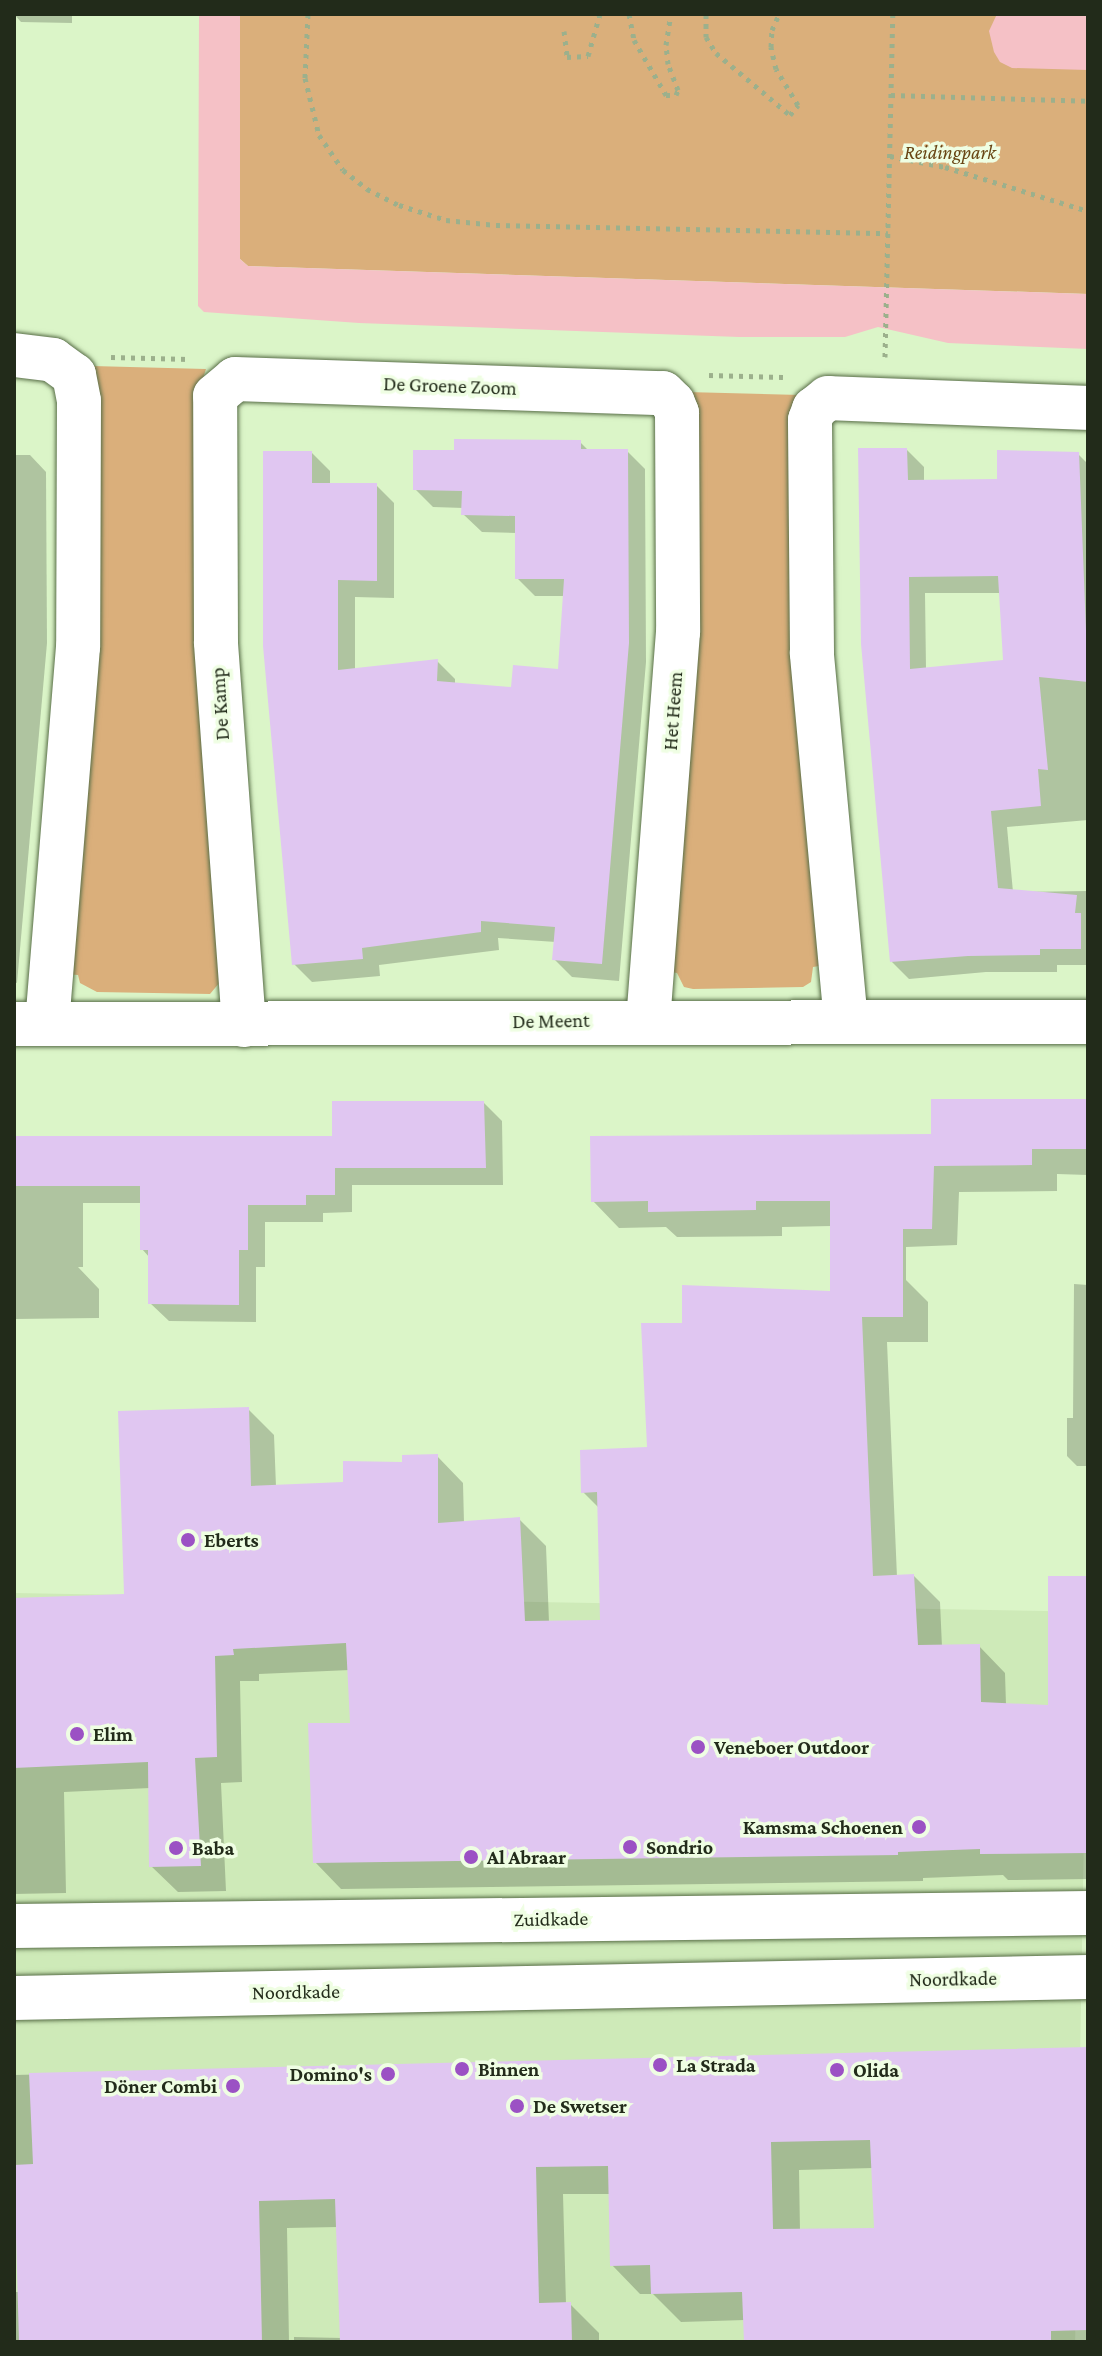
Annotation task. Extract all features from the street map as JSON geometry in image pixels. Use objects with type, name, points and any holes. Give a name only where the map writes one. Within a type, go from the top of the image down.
[{"type":"street","points":[[14,355],[53,360],[74,375],[79,401],[78,647],[30,1023]]},
{"type":"street","name":"De Groene Zoom","points":[[230,382],[668,398]]},
{"type":"street","name":"De Kamp","points":[[230,382],[215,396],[216,642],[244,1025]]},
{"type":"street","name":"Het Heem","points":[[648,1020],[678,632],[677,413],[668,398]]},
{"type":"street","points":[[846,1022],[811,626],[810,420],[821,404],[1088,408]]},
{"type":"street","name":"De Meent","points":[[30,1023],[244,1025],[648,1020],[1088,1022]]},
{"type":"street","name":"Zuidkade","points":[[14,1926],[1088,1913]]},
{"type":"street","points":[[578,1919],[579,1986]]},
{"type":"street","name":"Noordkade","points":[[14,1998],[1088,1977]]},
{"type":"path","points":[[308,14],[305,78],[319,135],[343,170],[367,189],[399,205],[446,220],[496,225],[888,233]]},
{"type":"path","points":[[564,31],[567,57],[588,56],[600,14]]},
{"type":"path","points":[[629,14],[634,40],[666,95],[676,95],[678,90],[668,64],[666,45],[671,14]]},
{"type":"path","points":[[706,14],[706,37],[716,53],[790,115],[798,105],[776,69],[771,47],[772,30],[779,14]]},
{"type":"path","points":[[886,332],[893,14]]},
{"type":"path","points":[[891,95],[1088,101]]},
{"type":"path","points":[[890,156],[945,167],[1088,211]]},
{"type":"path","points":[[106,357],[233,360],[230,382]]},
{"type":"path","points":[[668,398],[664,374],[828,378],[821,404]]},
{"type":"shaded area","points":[[199,14],[240,14],[240,259],[248,266],[1088,294],[1088,349],[948,343],[878,327],[845,337],[739,337],[359,323],[204,312],[198,306]]},
{"type":"shaded area","points":[[997,14],[1088,14],[1088,70],[1012,68],[1000,62],[989,31]]},
{"type":"shaded area","points":[[14,1593],[1088,1612],[1075,2342],[14,2342]]},
{"type":"green space","name":"Reidingpark","points":[[240,14],[1088,14],[1088,294],[248,266],[240,259]]},
{"type":"green space","points":[[92,366],[206,369],[199,390],[220,982],[210,994],[97,992],[80,983],[78,975],[66,974]]},
{"type":"green space","points":[[686,392],[800,395],[825,965],[813,967],[811,982],[803,987],[693,989],[684,987],[677,973],[665,971]]},
{"type":"building","points":[[454,439],[581,440],[581,449],[628,449],[629,643],[602,964],[552,960],[555,927],[481,921],[481,932],[362,948],[363,959],[292,965],[263,646],[263,451],[312,451],[312,483],[377,483],[377,581],[338,580],[338,670],[438,659],[437,681],[511,687],[513,665],[558,669],[564,579],[515,579],[515,516],[461,515],[462,491],[413,490],[413,450],[454,450]]},
{"type":"building","points":[[858,448],[907,448],[908,480],[997,479],[997,450],[1079,452],[1088,682],[1039,677],[1048,770],[1038,769],[1041,806],[991,811],[998,888],[1077,895],[1075,913],[1081,913],[1081,949],[1040,949],[1040,955],[890,962],[861,644]],"holes":[[[998,576],[1003,660],[910,669],[909,577]]]},
{"type":"building","points":[[931,1099],[1088,1099],[1088,1149],[1032,1149],[1032,1165],[934,1166],[932,1229],[903,1229],[903,1317],[862,1317],[873,1576],[914,1574],[918,1645],[980,1644],[981,1702],[1048,1705],[1048,1576],[1088,1576],[1088,1853],[980,1854],[980,1849],[898,1852],[898,1855],[313,1863],[308,1723],[350,1723],[346,1643],[233,1649],[234,1655],[215,1656],[217,1757],[195,1758],[201,1866],[149,1867],[148,1762],[14,1768],[14,1598],[124,1594],[118,1411],[249,1407],[251,1486],[343,1482],[343,1461],[402,1462],[402,1455],[438,1454],[438,1523],[520,1517],[525,1621],[600,1620],[597,1492],[581,1493],[580,1450],[647,1447],[641,1323],[682,1323],[682,1285],[830,1291],[830,1201],[756,1201],[756,1210],[648,1212],[648,1201],[591,1202],[590,1136],[931,1134]]},
{"type":"building","points":[[332,1101],[484,1101],[486,1168],[335,1168],[335,1195],[306,1195],[306,1205],[248,1205],[248,1250],[239,1250],[239,1305],[148,1304],[148,1250],[140,1250],[140,1186],[14,1186],[14,1136],[332,1136]]},
{"type":"building","points":[[1088,2047],[1088,2330],[1051,2331],[1051,2342],[744,2342],[742,2292],[651,2294],[650,2265],[610,2266],[608,2166],[536,2167],[539,2303],[571,2302],[572,2342],[340,2342],[335,2199],[259,2201],[262,2342],[19,2342],[14,2165],[33,2164],[29,2073]],"holes":[[[870,2140],[874,2228],[773,2229],[771,2142]]]},
{"type":"place","name":"Eberts","points":[[188,1540]]},
{"type":"place","name":"Elim","points":[[77,1734]]},
{"type":"place","name":"Veneboer Outdoor","points":[[698,1747]]},
{"type":"place","name":"Kamsma Schoenen","points":[[919,1827]]},
{"type":"place","name":"Sondrio","points":[[630,1847]]},
{"type":"place","name":"Baba","points":[[176,1848]]},
{"type":"place","name":"Al Abraar","points":[[471,1857]]},
{"type":"place","name":"La Strada","points":[[660,2065]]},
{"type":"place","name":"Binnen","points":[[462,2069]]},
{"type":"place","name":"Olida","points":[[837,2070]]},
{"type":"place","name":"Domino's","points":[[388,2074]]},
{"type":"place","name":"Döner Combi","points":[[233,2086]]},
{"type":"place","name":"De Swetser","points":[[517,2106]]}]
